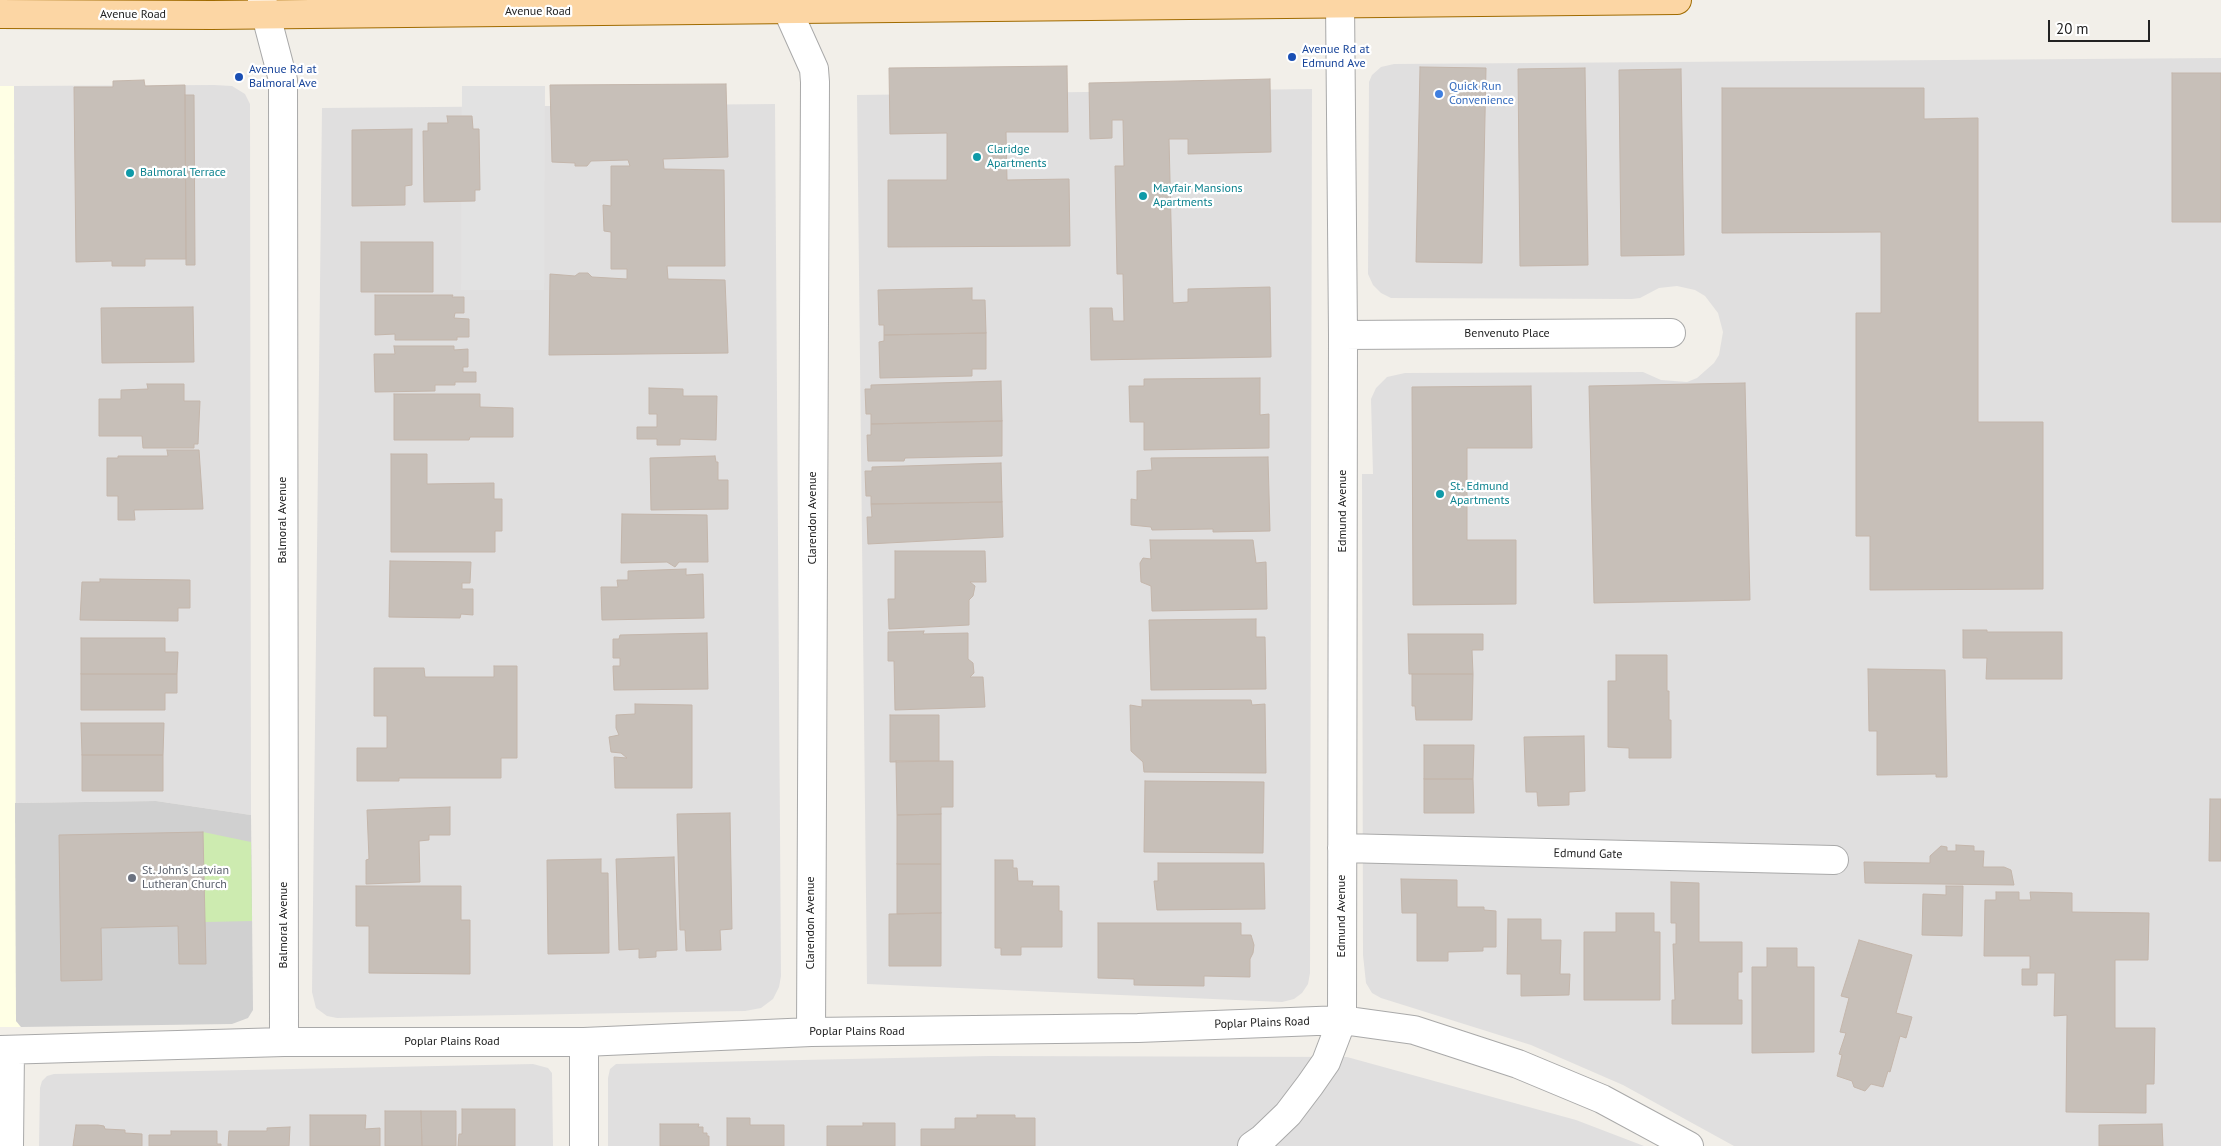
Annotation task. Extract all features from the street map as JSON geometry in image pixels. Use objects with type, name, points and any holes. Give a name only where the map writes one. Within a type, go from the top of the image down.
[{"type":"main road","name":"Avenue Road","points":[[0,14],[264,7],[1677,0]]},
{"type":"street","name":"Edmund Avenue","points":[[1340,2],[1343,335],[1342,1020]]},
{"type":"street","name":"Clarendon Avenue","points":[[786,5],[814,69],[811,1032]]},
{"type":"street","name":"Balmoral Avenue","points":[[264,7],[283,80],[284,1042]]},
{"type":"street","name":"Benvenuto Place","points":[[1343,335],[1671,333]]},
{"type":"street","name":"Edmund Gate","points":[[1342,848],[1834,860]]},
{"type":"street","name":"Poplar Plains Road","points":[[5,1050],[284,1042],[584,1042],[811,1032],[1138,1028],[1342,1020],[1414,1030],[1518,1064],[1602,1099],[1689,1146]]},
{"type":"street","points":[[1252,1146],[1288,1114],[1326,1062],[1342,1020]]},
{"type":"street","points":[[584,1042],[584,1146]]},
{"type":"street","points":[[5,1050],[9,1146]]},
{"type":"shaded area","points":[[2221,58],[2221,1146],[1734,1146],[1623,1085],[1531,1045],[1381,998],[1372,993],[1366,983],[1363,955],[1362,474],[1373,474],[1371,399],[1376,388],[1387,377],[1405,373],[1643,372],[1661,380],[1687,382],[1697,378],[1714,363],[1719,355],[1723,332],[1718,313],[1705,296],[1695,290],[1677,286],[1659,288],[1640,298],[1632,299],[1391,298],[1381,293],[1373,285],[1368,274],[1369,82],[1372,75],[1381,67],[1394,64]]},
{"type":"shaded area","points":[[0,86],[14,86],[16,1021],[21,1027],[0,1027]]},
{"type":"shaded area","points":[[14,86],[232,86],[245,94],[250,104],[251,815],[156,801],[15,803]]},
{"type":"shaded area","points":[[462,86],[545,86],[544,290],[461,290]]},
{"type":"shaded area","points":[[1312,89],[1310,973],[1308,984],[1302,993],[1294,999],[1282,1002],[867,984],[857,95]]},
{"type":"shaded area","points":[[775,104],[781,976],[779,987],[773,999],[761,1008],[745,1011],[337,1018],[327,1016],[316,1008],[312,992],[322,108]]},
{"type":"shaded area","points":[[156,801],[251,815],[253,1010],[248,1018],[232,1024],[21,1027],[16,1021],[15,803]]},
{"type":"shaded area","points":[[988,1056],[1347,1057],[1576,1120],[1644,1146],[608,1146],[608,1078],[610,1069],[616,1064]]},
{"type":"shaded area","points":[[533,1064],[548,1068],[552,1073],[553,1146],[39,1146],[40,1088],[42,1081],[47,1076],[54,1074]]},
{"type":"green space","points":[[203,832],[251,842],[252,921],[205,922]]},
{"type":"building","name":"Claridge Apartments","points":[[1067,66],[1068,132],[1006,132],[1007,180],[1069,179],[1070,246],[888,247],[888,180],[947,180],[947,133],[890,134],[889,68]]},
{"type":"building","points":[[1420,67],[1486,68],[1482,263],[1416,262]]},
{"type":"building","points":[[1585,68],[1588,265],[1520,266],[1518,69]]},
{"type":"building","points":[[1681,69],[1684,255],[1621,256],[1619,70]]},
{"type":"building","points":[[2172,73],[2221,73],[2221,222],[2172,222]]},
{"type":"building","name":"Mayfair Mansions Apartments","points":[[1270,79],[1271,152],[1188,154],[1188,139],[1169,139],[1173,303],[1188,302],[1188,289],[1270,287],[1271,357],[1091,360],[1090,308],[1112,308],[1113,321],[1124,321],[1123,274],[1117,274],[1115,166],[1124,166],[1123,120],[1112,120],[1112,138],[1090,139],[1089,83]]},
{"type":"building","name":"Balmoral Terrace","points":[[144,80],[145,86],[185,85],[186,259],[145,259],[145,266],[112,266],[112,261],[76,262],[74,87],[113,87],[113,81]]},
{"type":"building","points":[[726,84],[728,157],[663,159],[664,169],[724,170],[725,266],[667,266],[668,279],[725,280],[728,353],[549,355],[550,274],[575,276],[579,273],[588,273],[592,277],[627,279],[627,269],[611,269],[611,232],[604,231],[603,205],[611,206],[611,166],[630,166],[628,160],[591,161],[587,166],[575,166],[575,163],[552,162],[550,85]]},
{"type":"building","points":[[1722,88],[1924,88],[1924,119],[1978,118],[1978,422],[2043,422],[2043,589],[1870,590],[1870,536],[1856,536],[1856,313],[1881,313],[1881,232],[1722,233]]},
{"type":"building","points":[[185,95],[194,95],[195,265],[186,265]]},
{"type":"building","points":[[447,116],[472,116],[473,129],[479,129],[480,190],[475,190],[475,201],[424,202],[423,131],[428,131],[428,123],[448,123]]},
{"type":"building","points":[[412,129],[412,185],[405,186],[405,205],[352,206],[352,130]]},
{"type":"building","points":[[361,242],[433,242],[433,292],[361,292]]},
{"type":"building","points":[[972,288],[972,300],[985,300],[986,333],[884,335],[884,325],[879,325],[878,290]]},
{"type":"building","points":[[375,295],[453,295],[452,297],[464,297],[464,313],[455,313],[454,318],[469,319],[469,337],[457,337],[457,340],[395,340],[395,334],[375,335]]},
{"type":"building","points":[[193,307],[194,362],[102,363],[101,308]]},
{"type":"building","points":[[986,333],[986,369],[972,369],[972,376],[880,378],[879,342],[884,341],[884,335]]},
{"type":"building","points":[[394,346],[454,346],[454,350],[468,349],[468,367],[463,367],[463,372],[476,372],[476,382],[455,382],[455,385],[435,385],[435,391],[375,392],[374,354],[395,354]]},
{"type":"building","points":[[1260,378],[1260,415],[1269,414],[1269,448],[1144,450],[1144,422],[1130,422],[1129,386],[1144,386],[1144,379]]},
{"type":"building","points":[[1001,381],[1002,421],[871,424],[871,414],[866,414],[865,389],[871,389],[871,385]]},
{"type":"building","points":[[1745,383],[1750,600],[1594,603],[1589,386]]},
{"type":"building","points":[[147,384],[184,384],[184,401],[200,401],[198,444],[194,444],[194,448],[143,448],[142,436],[99,436],[99,399],[121,399],[121,390],[148,389]]},
{"type":"building","name":"St. Edmund Apartments","points":[[1531,386],[1532,448],[1467,448],[1467,540],[1516,540],[1516,604],[1413,605],[1412,387]]},
{"type":"building","points":[[649,388],[683,389],[683,396],[717,396],[716,440],[680,439],[680,445],[657,445],[657,439],[637,439],[637,427],[657,427],[657,414],[649,414]]},
{"type":"building","points":[[394,394],[480,394],[480,407],[513,408],[513,437],[470,437],[469,440],[394,440]]},
{"type":"building","points":[[1002,421],[1002,456],[905,458],[904,461],[868,461],[867,435],[871,435],[871,424]]},
{"type":"building","points":[[167,450],[199,450],[203,509],[134,510],[135,520],[118,520],[118,496],[107,496],[107,458],[118,458],[118,456],[168,456]]},
{"type":"building","points":[[391,454],[427,454],[427,484],[494,483],[494,499],[502,499],[502,531],[495,531],[495,552],[391,552]]},
{"type":"building","points":[[715,456],[716,462],[718,462],[718,480],[728,480],[728,509],[651,510],[650,458]]},
{"type":"building","points":[[1268,457],[1270,531],[1213,532],[1213,529],[1152,530],[1151,527],[1131,525],[1131,499],[1137,500],[1137,471],[1152,470],[1151,458]]},
{"type":"building","points":[[1001,463],[1002,502],[871,504],[871,496],[866,496],[865,471],[872,471],[872,467]]},
{"type":"building","points":[[1002,502],[1003,537],[868,544],[867,517],[872,517],[871,504]]},
{"type":"building","points":[[622,514],[707,515],[708,562],[679,562],[675,567],[667,562],[621,563]]},
{"type":"building","points":[[1150,540],[1253,540],[1256,563],[1266,562],[1267,609],[1152,611],[1151,586],[1141,582],[1140,563],[1143,558],[1151,559]]},
{"type":"building","points":[[895,551],[985,551],[986,582],[970,582],[975,586],[973,596],[969,600],[969,625],[889,629],[888,599],[895,599]]},
{"type":"building","points":[[390,561],[471,562],[470,583],[462,583],[462,589],[473,589],[473,615],[461,614],[460,618],[389,617]]},
{"type":"building","points":[[686,569],[686,575],[703,574],[704,618],[602,620],[601,587],[618,587],[617,580],[628,580],[628,571]]},
{"type":"building","points":[[100,579],[190,580],[190,608],[178,608],[178,621],[80,620],[82,582],[100,582]]},
{"type":"building","points":[[1256,619],[1256,637],[1265,637],[1266,689],[1151,690],[1149,620]]},
{"type":"building","points":[[1963,630],[1987,630],[1987,632],[2062,632],[2062,679],[1986,679],[1987,658],[1963,658]]},
{"type":"building","points":[[924,631],[923,634],[968,633],[968,659],[973,663],[974,673],[970,677],[983,677],[985,707],[895,710],[894,661],[888,661],[888,632]]},
{"type":"building","points":[[707,633],[708,689],[614,690],[613,666],[620,666],[620,658],[613,658],[613,639],[619,639],[620,635]]},
{"type":"building","points":[[1408,634],[1483,634],[1483,650],[1472,650],[1473,674],[1409,674]]},
{"type":"building","points":[[81,638],[165,638],[165,652],[178,652],[177,674],[81,674]]},
{"type":"building","points":[[1616,655],[1667,655],[1671,758],[1629,758],[1629,748],[1608,747],[1608,681],[1616,681]]},
{"type":"building","points":[[494,666],[517,666],[517,758],[501,758],[501,778],[399,778],[399,781],[357,781],[357,748],[387,748],[387,716],[374,716],[374,668],[424,668],[425,677],[494,677]]},
{"type":"building","points":[[1868,669],[1945,670],[1947,777],[1936,777],[1936,774],[1877,775],[1877,731],[1869,731]]},
{"type":"building","points":[[81,674],[177,674],[177,693],[165,693],[165,710],[81,710]]},
{"type":"building","points":[[1412,674],[1473,674],[1472,720],[1416,720],[1415,706],[1412,706]]},
{"type":"building","points":[[1142,700],[1251,700],[1252,705],[1265,704],[1266,773],[1144,772],[1143,762],[1131,751],[1130,705],[1142,707]]},
{"type":"building","points":[[635,704],[692,705],[692,788],[615,788],[614,757],[627,758],[621,753],[611,752],[609,737],[619,735],[616,728],[616,715],[635,714]]},
{"type":"building","points":[[890,715],[939,715],[939,761],[890,762]]},
{"type":"building","points":[[81,723],[164,723],[163,755],[82,755]]},
{"type":"building","points":[[1584,736],[1585,791],[1569,792],[1569,805],[1538,806],[1537,792],[1526,792],[1524,737]]},
{"type":"building","points":[[1424,745],[1474,745],[1473,779],[1424,779]]},
{"type":"building","points":[[82,755],[163,755],[163,791],[82,791]]},
{"type":"building","points":[[896,761],[953,761],[953,807],[941,807],[941,814],[897,815]]},
{"type":"building","points":[[1424,779],[1473,779],[1474,813],[1424,813]]},
{"type":"building","points":[[1145,781],[1264,782],[1263,853],[1144,852]]},
{"type":"building","points":[[2210,799],[2221,799],[2221,861],[2209,861]]},
{"type":"building","points":[[450,807],[450,835],[429,835],[429,840],[419,841],[420,882],[366,884],[366,860],[369,859],[367,810]]},
{"type":"building","points":[[730,813],[732,929],[720,930],[721,950],[686,951],[685,930],[680,930],[677,814]]},
{"type":"building","points":[[941,814],[941,864],[897,864],[897,815]]},
{"type":"building","name":"St. John's Latvian Lutheran Church","points":[[203,832],[206,964],[179,964],[178,926],[101,928],[102,980],[61,981],[59,835]]},
{"type":"building","points":[[1956,845],[1974,846],[1974,851],[1984,851],[1983,867],[2004,867],[2011,870],[2014,885],[1865,883],[1864,862],[1930,863],[1930,856],[1941,846],[1947,847],[1947,851],[1956,851]]},
{"type":"building","points":[[674,857],[677,950],[656,951],[656,957],[639,958],[639,949],[619,950],[616,859]]},
{"type":"building","points":[[601,859],[601,873],[608,873],[609,953],[548,954],[547,860]]},
{"type":"building","points":[[995,860],[1013,860],[1013,868],[1017,868],[1018,881],[1033,881],[1032,886],[1059,886],[1059,911],[1062,911],[1062,947],[1021,947],[1021,955],[1001,955],[1001,948],[995,948]]},
{"type":"building","points":[[1158,863],[1264,863],[1265,909],[1157,910],[1154,881],[1158,881]]},
{"type":"building","points":[[897,864],[941,864],[941,913],[897,914]]},
{"type":"building","points":[[1401,879],[1457,880],[1457,907],[1484,907],[1484,910],[1496,911],[1496,947],[1483,947],[1483,951],[1448,952],[1448,961],[1417,961],[1417,913],[1402,913]]},
{"type":"building","points":[[1671,882],[1699,883],[1699,942],[1742,942],[1742,972],[1738,972],[1738,1000],[1742,1000],[1742,1024],[1672,1024],[1672,1000],[1675,1000],[1673,944],[1676,944],[1676,923],[1671,923]]},
{"type":"building","points":[[356,886],[461,886],[461,920],[470,920],[470,974],[369,973],[369,926],[356,926]]},
{"type":"building","points":[[1946,886],[1963,886],[1962,936],[1922,935],[1923,894],[1946,895]]},
{"type":"building","points":[[1996,892],[2019,892],[2019,900],[2031,900],[2030,892],[2072,893],[2072,912],[2149,913],[2148,960],[2115,960],[2115,1028],[2155,1028],[2154,1084],[2146,1084],[2146,1113],[2066,1112],[2067,1015],[2054,1016],[2055,973],[2037,973],[2037,985],[2022,985],[2022,969],[2030,969],[2030,956],[1984,956],[1985,900],[1996,900]]},
{"type":"building","points":[[941,913],[941,966],[889,966],[889,914]]},
{"type":"building","points":[[1616,913],[1654,913],[1654,932],[1660,932],[1660,1000],[1584,1000],[1584,932],[1616,932]]},
{"type":"building","points":[[1508,919],[1541,919],[1541,940],[1561,940],[1560,974],[1570,974],[1569,995],[1521,996],[1521,974],[1507,974]]},
{"type":"building","points":[[1098,923],[1241,923],[1241,935],[1251,935],[1254,945],[1250,959],[1250,977],[1204,976],[1204,986],[1134,985],[1134,979],[1098,978]]},
{"type":"building","points":[[1859,940],[1912,955],[1896,1013],[1912,1017],[1906,1038],[1900,1036],[1890,1072],[1888,1071],[1883,1087],[1871,1084],[1865,1091],[1854,1087],[1852,1081],[1837,1076],[1842,1055],[1839,1054],[1846,1033],[1840,1032],[1849,998],[1841,996]]},
{"type":"building","points":[[1767,948],[1797,948],[1797,967],[1814,967],[1814,1052],[1752,1053],[1752,967],[1767,967]]},
{"type":"building","points":[[462,1109],[515,1109],[515,1146],[458,1146],[459,1134],[462,1134]]},
{"type":"building","points":[[385,1111],[421,1111],[422,1146],[385,1146]]},
{"type":"building","points":[[421,1111],[456,1111],[456,1146],[422,1146]]},
{"type":"building","points":[[310,1115],[366,1115],[365,1129],[380,1128],[380,1146],[310,1146]]},
{"type":"building","points":[[977,1115],[1015,1115],[1015,1118],[1035,1118],[1035,1146],[921,1146],[921,1129],[955,1129],[955,1118],[977,1118]]},
{"type":"building","points":[[727,1118],[750,1118],[750,1125],[784,1125],[784,1146],[727,1146]]},
{"type":"building","points":[[863,1123],[895,1123],[895,1146],[827,1146],[827,1126],[863,1126]]},
{"type":"building","points":[[660,1124],[699,1124],[698,1127],[703,1127],[703,1133],[707,1133],[707,1136],[709,1136],[709,1146],[660,1146]]},
{"type":"building","points":[[2162,1124],[2163,1146],[2099,1146],[2099,1125]]},
{"type":"building","points":[[76,1125],[98,1125],[104,1126],[105,1129],[125,1130],[125,1133],[142,1134],[142,1146],[73,1146]]},
{"type":"building","points":[[290,1127],[289,1146],[228,1146],[229,1131],[267,1131],[267,1128]]},
{"type":"building","points":[[171,1131],[217,1131],[217,1144],[221,1144],[221,1146],[149,1146],[149,1135],[171,1135]]},
{"type":"place","name":"Avenue Rd at Edmund Ave","points":[[1292,57]]},
{"type":"place","name":"Avenue Rd at Balmoral Ave","points":[[239,77]]},
{"type":"place","name":"Quick Run Convenience","points":[[1439,94]]},
{"type":"place","name":"Claridge Apartments","points":[[977,157]]},
{"type":"place","name":"Balmoral Terrace","points":[[130,173]]},
{"type":"place","name":"Mayfair Mansions Apartments","points":[[1143,196]]},
{"type":"place","name":"St. Edmund Apartments","points":[[1440,494]]},
{"type":"place","name":"St. John's Latvian Lutheran Church","points":[[132,878]]}]
